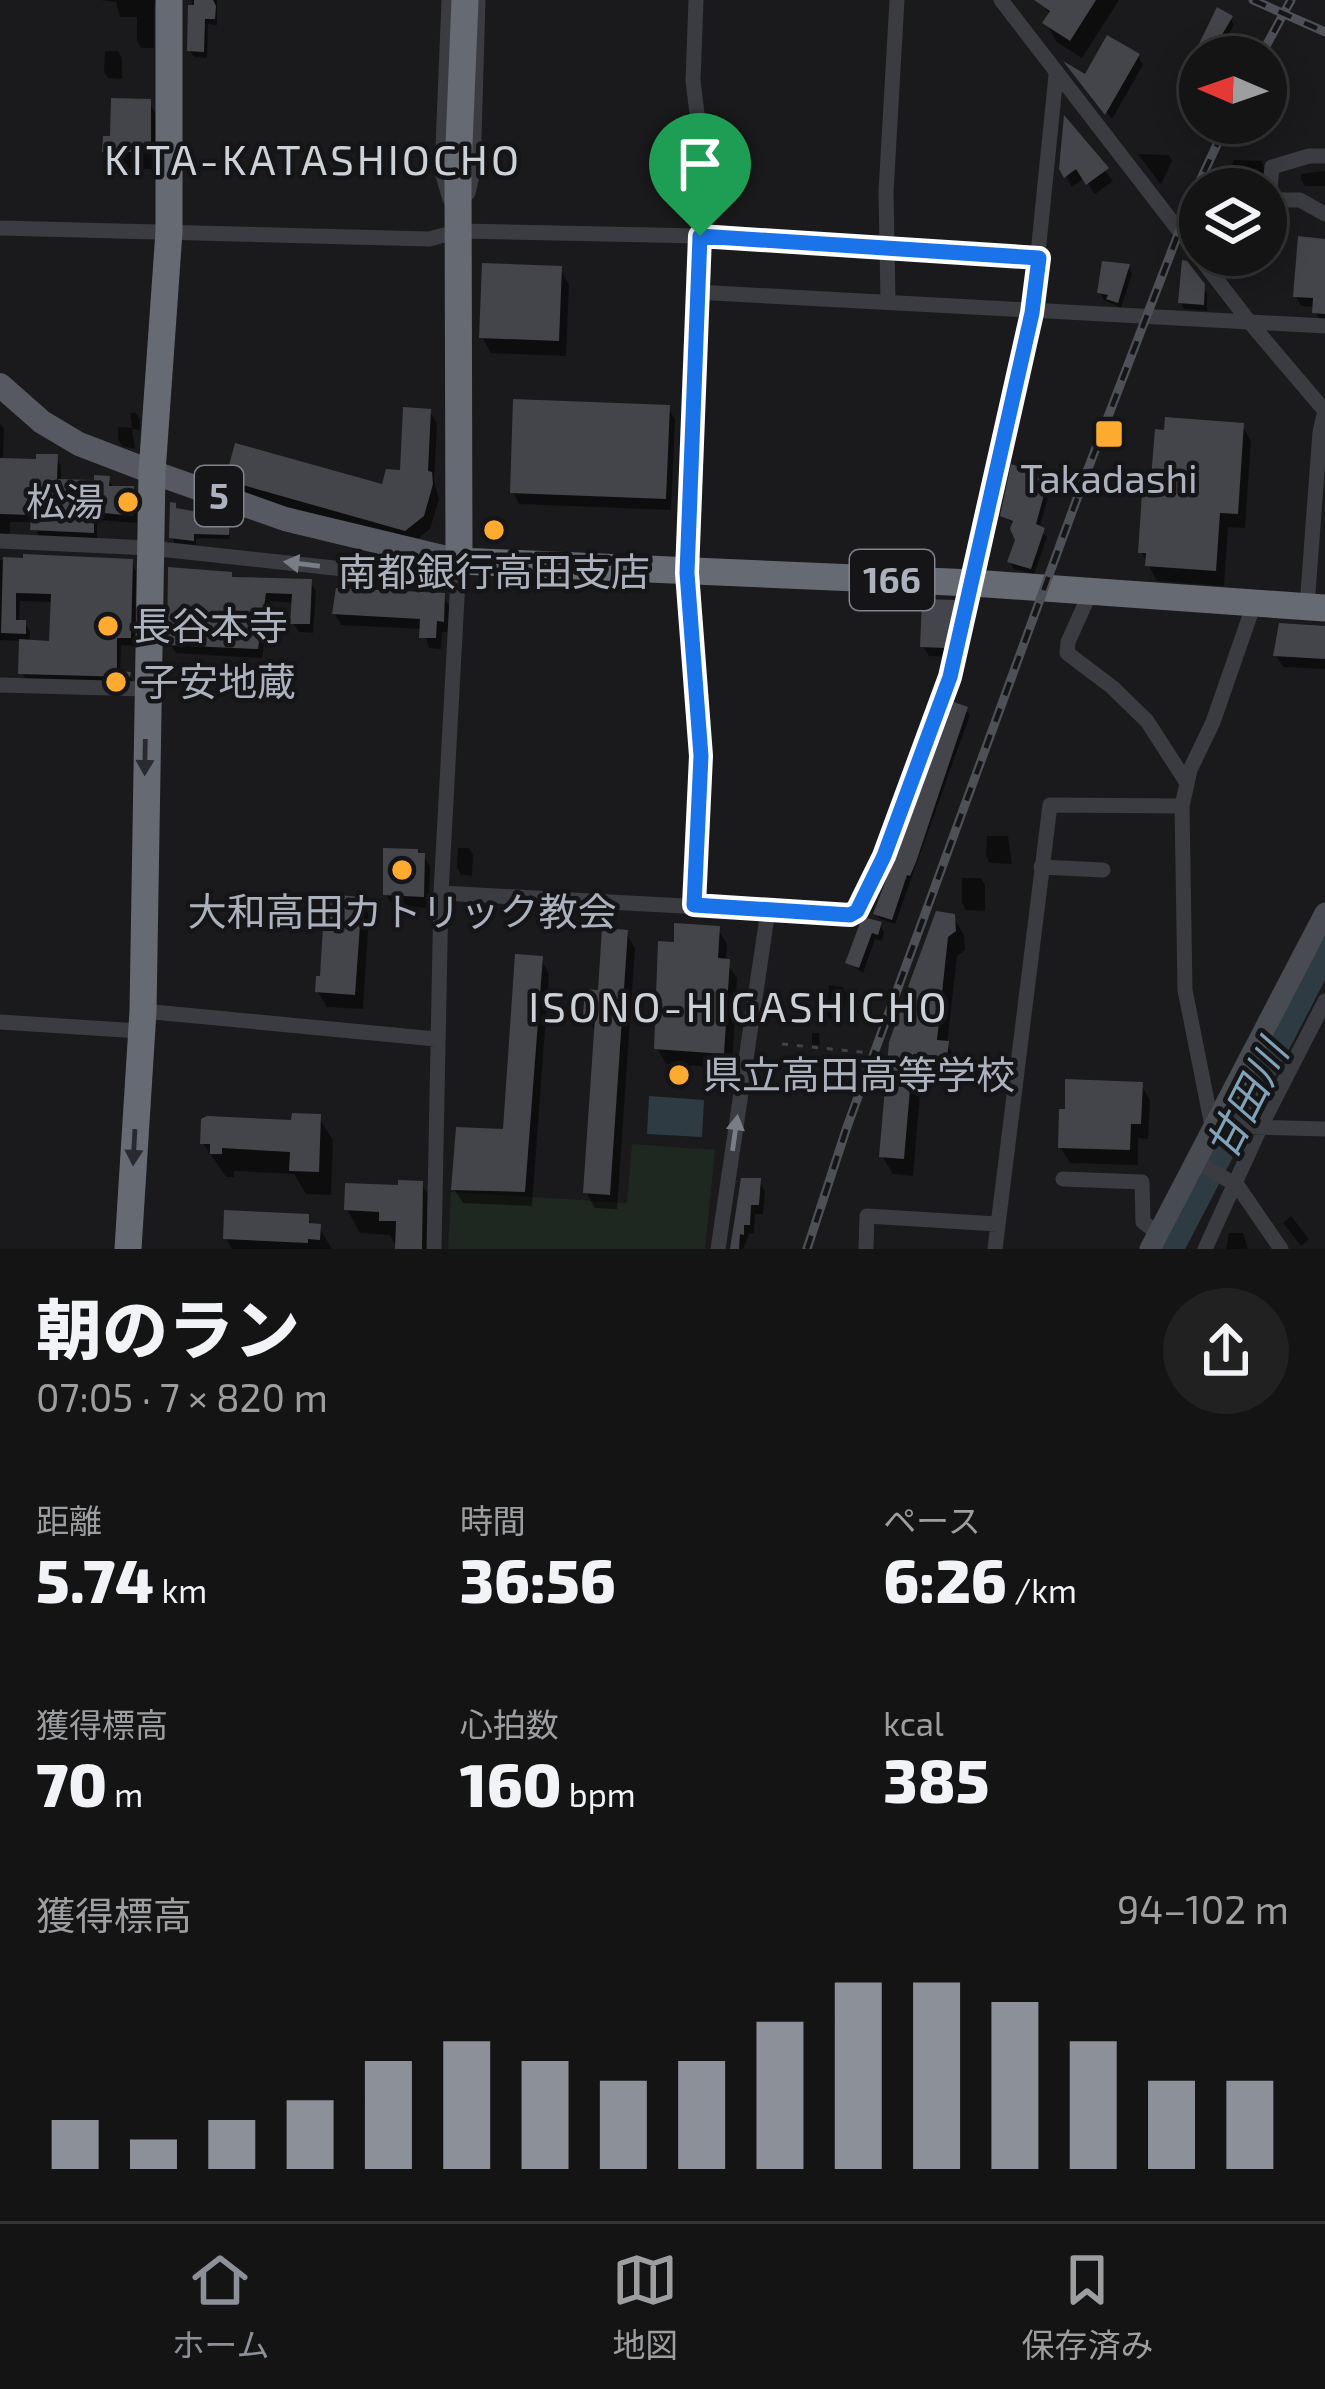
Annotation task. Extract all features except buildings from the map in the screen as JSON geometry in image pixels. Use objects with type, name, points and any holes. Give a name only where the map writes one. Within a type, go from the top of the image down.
[{"type":"highway","points":[[128,1249],[141,1021],[152,472],[169,232],[169,0]]},
{"type":"highway","points":[[459,561],[465,0]]},
{"type":"highway","name":"166","points":[[459,561],[973,583],[1316,607]]},
{"type":"main road","name":"5","points":[[0,385],[42,422],[79,444],[152,472],[285,519],[459,561]]},
{"type":"main road","points":[[1155,1241],[1201,1165],[1325,914]]},
{"type":"street","points":[[449,0],[442,172],[460,231]]},
{"type":"street","points":[[460,231],[473,172],[478,0]]},
{"type":"street","points":[[694,905],[701,756],[687,573],[702,154],[693,81],[696,0]]},
{"type":"street","points":[[887,301],[886,192],[897,0]]},
{"type":"street","points":[[1001,0],[1251,324],[1325,411],[1320,432],[1316,607]]},
{"type":"street","points":[[442,892],[850,915],[857,911],[884,856],[950,677],[973,583],[1032,313],[1057,75]]},
{"type":"street","points":[[1325,156],[1272,167],[1269,200],[1300,200],[1325,214]]},
{"type":"street","points":[[0,228],[429,239],[460,231],[700,236],[1039,258]]},
{"type":"street","points":[[695,292],[1325,326]]},
{"type":"street","points":[[0,541],[150,548],[398,575],[459,561],[436,1039],[434,1249]]},
{"type":"street","points":[[1090,593],[1067,653],[1147,721],[1186,783]]},
{"type":"street","points":[[1254,604],[1186,783],[1182,806],[1185,990],[1219,1126],[1325,1129]]},
{"type":"street","points":[[0,686],[146,689]]},
{"type":"street","points":[[995,1249],[1049,805],[1182,806]]},
{"type":"street","points":[[1041,867],[1103,870]]},
{"type":"street","points":[[718,1249],[768,910]]},
{"type":"street","points":[[1205,1249],[1257,1124],[1325,1001]]},
{"type":"street","points":[[0,1022],[141,1021],[436,1039]]},
{"type":"street","points":[[1201,1165],[1231,1182],[1281,1249]]},
{"type":"street","points":[[1063,1179],[1142,1182],[1143,1222],[1155,1241]]},
{"type":"street","points":[[866,1249],[867,1216],[997,1224]]},
{"type":"path","points":[[782,1044],[880,1054]]},
{"type":"shaded area","points":[[649,1096],[704,1100],[702,1137],[647,1134]]},
{"type":"shaded area","points":[[632,1144],[715,1150],[705,1249],[448,1249],[451,1192],[627,1203]]},
{"type":"waterway","name":"甘田川","points":[[1170,1249],[1325,951]]},
{"type":"railway","points":[[1253,0],[1325,32]]},
{"type":"railway","points":[[1271,36],[1291,0]]},
{"type":"railway","points":[[807,1249],[847,1127],[1086,474],[1217,144]]},
{"type":"place","name":"Takadashi","points":[[1109,434]]},
{"type":"place","name":"松湯","points":[[128,502]]},
{"type":"place","name":"南都銀行高田支店","points":[[494,530]]},
{"type":"place","name":"長谷本寺","points":[[108,626]]},
{"type":"place","name":"子安地蔵","points":[[116,682]]},
{"type":"place","name":"大和高田カトリック教会","points":[[402,870]]},
{"type":"place","name":"県立高田高等学校","points":[[679,1075]]},
{"type":"district","name":"KITA-KATASHIOCHO","points":[[313,160]]},
{"type":"district","name":"ISONO-HIGASHICHO","points":[[739,1007]]},
{"type":"route","points":[[700,236],[1039,258],[1032,313],[950,677],[884,856],[857,911],[850,915],[694,905],[701,756],[687,573],[700,236]]}]
